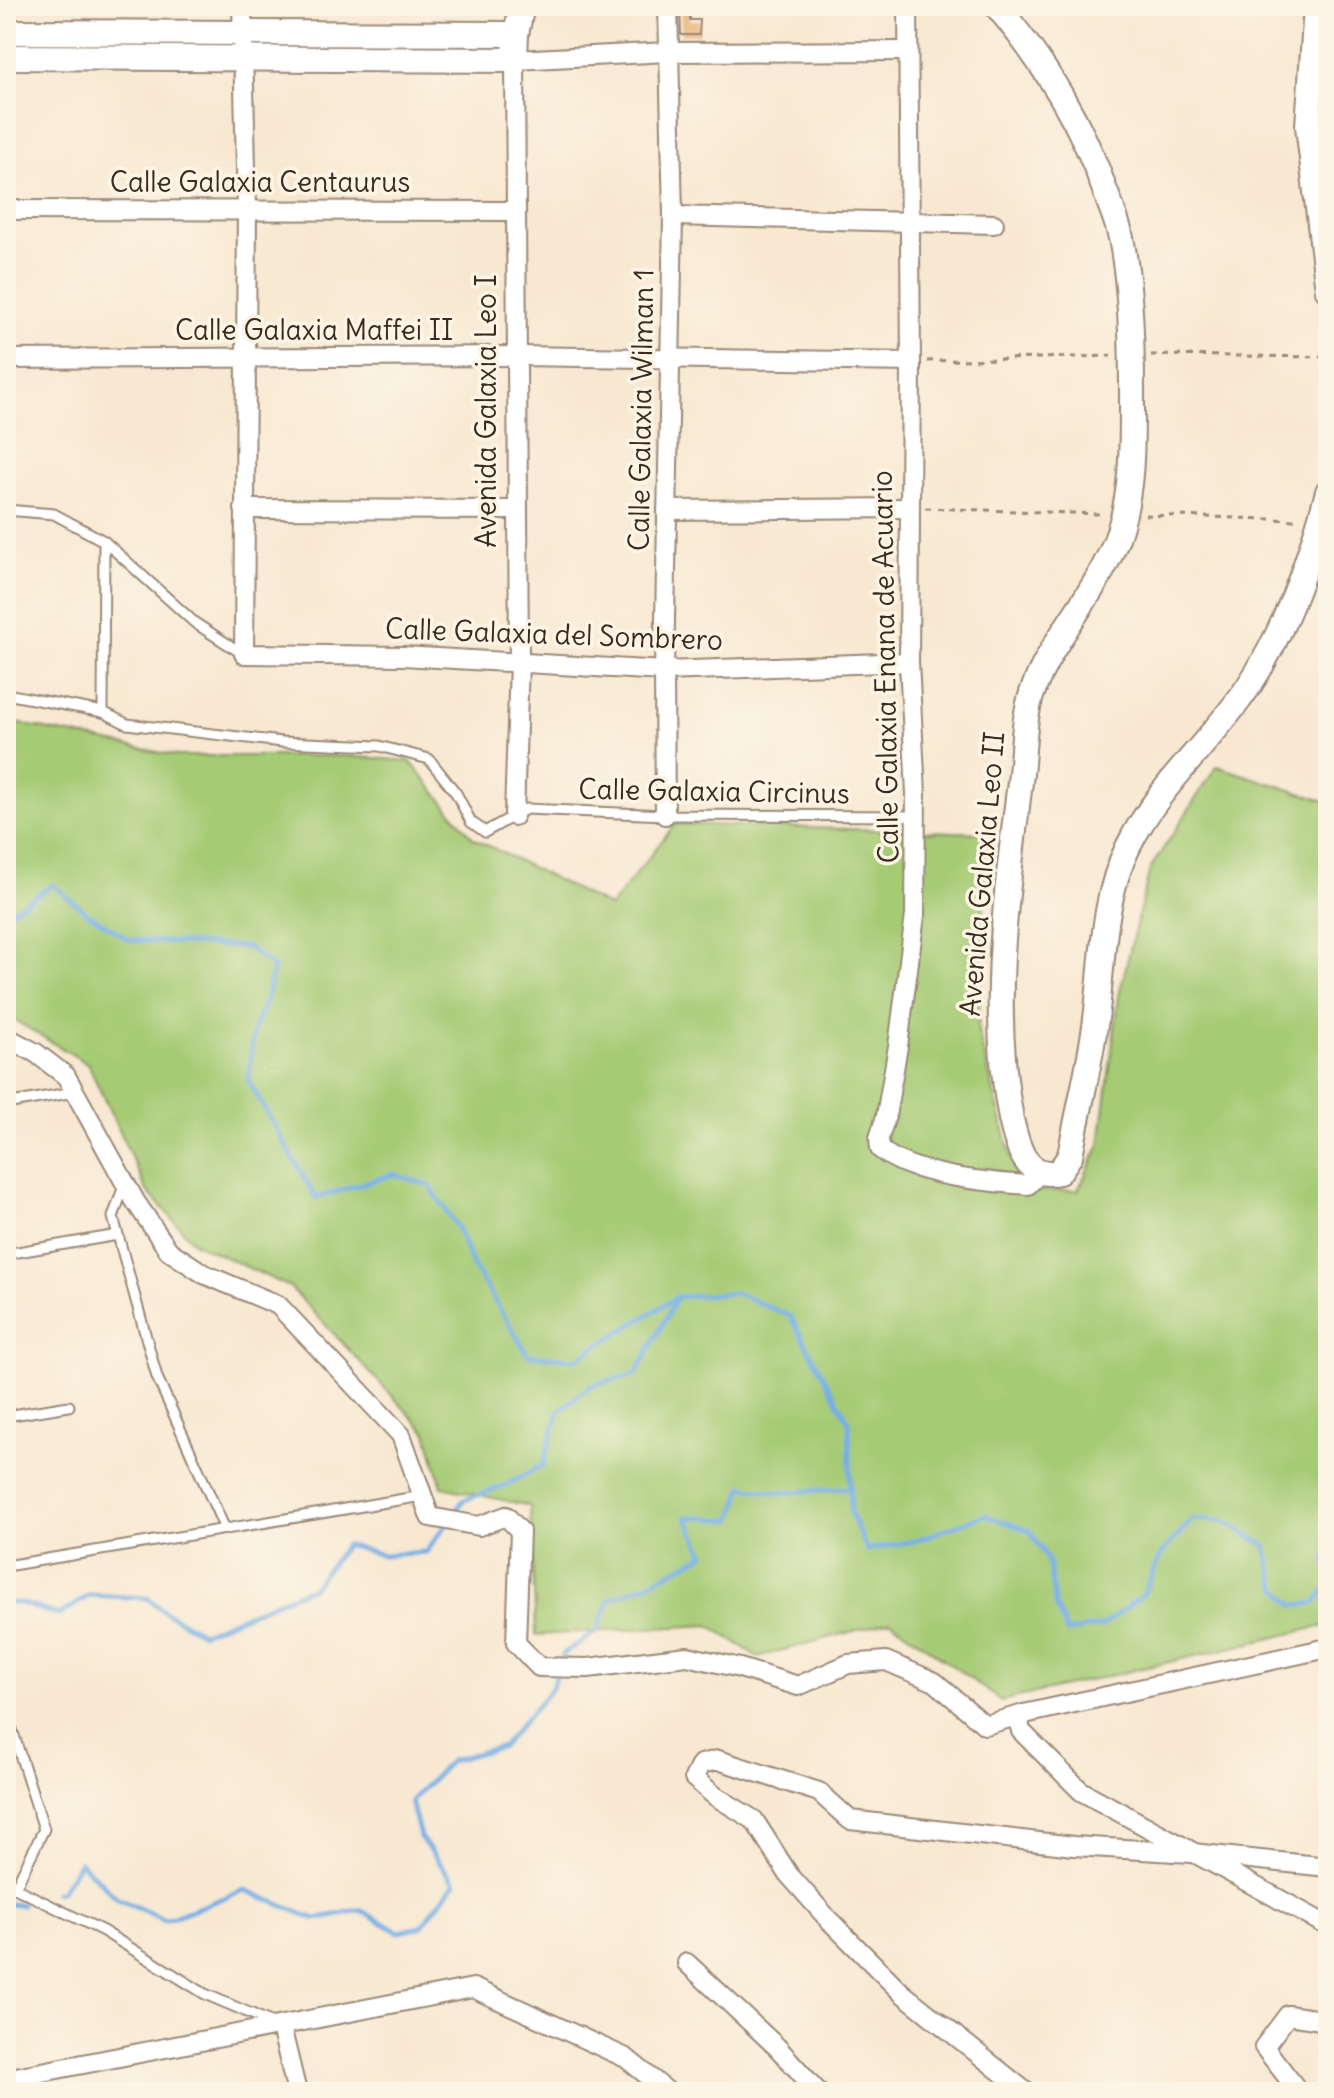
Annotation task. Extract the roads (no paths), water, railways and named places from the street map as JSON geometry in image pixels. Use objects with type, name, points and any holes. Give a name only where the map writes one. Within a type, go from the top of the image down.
[{"type":"street","points":[[242,6],[247,209],[244,654]]},
{"type":"street","name":"Avenida Galaxia Leo I","points":[[514,816],[519,662],[515,60],[522,6]]},
{"type":"street","name":"Calle Galaxia Wilman 1","points":[[665,815],[664,671],[673,216],[668,6]]},
{"type":"street","name":"Calle Galaxia Enana de Acuario","points":[[908,6],[911,362],[909,662],[916,816],[915,915],[898,1046],[886,1116],[879,1138],[880,1149],[892,1160],[984,1182],[1028,1185],[1041,1172]]},
{"type":"street","name":"Avenida Galaxia Leo II","points":[[997,6],[1063,95],[1095,162],[1121,235],[1132,355],[1132,464],[1124,514],[1107,564],[1043,668],[1032,693],[1025,718],[1009,856],[999,1027],[1002,1075],[1019,1150],[1027,1164],[1041,1172]]},
{"type":"street","points":[[1316,6],[1308,126],[1328,290]]},
{"type":"street","points":[[6,32],[516,34]]},
{"type":"street","points":[[6,57],[515,60],[668,52],[907,51]]},
{"type":"street","name":"Calle Galaxia Centaurus","points":[[6,210],[515,211]]},
{"type":"street","points":[[673,216],[994,224]]},
{"type":"street","name":"Calle Galaxia Maffei II","points":[[6,359],[518,356],[911,362]]},
{"type":"street","points":[[1041,1172],[1059,1172],[1070,1156],[1095,1024],[1110,904],[1128,848],[1168,786],[1244,692],[1269,652],[1288,609],[1328,492]]},
{"type":"street","points":[[667,510],[910,508]]},
{"type":"street","points":[[244,509],[516,510]]},
{"type":"street","name":"Calle Galaxia del Sombrero","points":[[244,654],[403,656],[664,671],[909,662]]},
{"type":"street","points":[[6,1037],[36,1053],[66,1076],[125,1183],[169,1251],[204,1274],[278,1305],[401,1435],[430,1517],[479,1526],[506,1516],[520,1531],[516,1643],[539,1667],[588,1668],[687,1656],[798,1686],[848,1664],[886,1661],[935,1682],[985,1725],[1328,1648]]},
{"type":"street","points":[[1024,1714],[1019,1722],[1021,1731],[1081,1791],[1328,1926]]},
{"type":"street","points":[[1026,2092],[902,1993],[829,1920],[789,1875],[754,1820],[715,1796],[694,1778],[701,1764],[718,1760],[819,1792],[850,1820],[1074,1846],[1192,1853],[1328,1867]]},
{"type":"street","points":[[687,1963],[777,2047],[818,2092]]},
{"type":"street","points":[[6,2079],[473,1988],[626,2058],[668,2092]]},
{"type":"street","points":[[1299,2092],[1264,2047],[1288,2015],[1328,2021]]},
{"type":"street","points":[[281,2027],[297,2092]]},
{"type":"lane","points":[[6,510],[54,514],[104,541],[195,623],[244,654]]},
{"type":"lane","points":[[6,694],[103,712],[104,541]]},
{"type":"lane","name":"Calle Galaxia Circinus","points":[[103,712],[127,724],[282,742],[379,746],[429,759],[456,793],[471,822],[485,832],[526,809],[665,815],[916,816]]},
{"type":"lane","points":[[6,1104],[74,1092]]},
{"type":"lane","points":[[125,1183],[113,1217],[157,1377],[225,1529]]},
{"type":"lane","points":[[6,1254],[118,1235]]},
{"type":"lane","points":[[6,1416],[69,1406]]},
{"type":"lane","points":[[6,1566],[422,1496]]},
{"type":"lane","points":[[6,1711],[44,1829],[15,1888],[103,1931],[205,1994],[281,2027]]},
{"type":"waterway","points":[[6,914],[53,885],[86,912],[129,940],[248,947],[273,968],[266,1000],[254,1029],[248,1080],[316,1198],[394,1174],[430,1186],[457,1227],[473,1266],[528,1355],[576,1359],[677,1297],[736,1293],[790,1316],[849,1422],[851,1514],[867,1550],[914,1541],[985,1515],[1030,1531],[1048,1560],[1055,1604],[1067,1632],[1102,1626],[1143,1595],[1161,1554],[1193,1519],[1224,1521],[1265,1545],[1276,1586],[1293,1605],[1315,1603],[1328,1587]]},
{"type":"waterway","points":[[451,1517],[464,1500],[504,1486],[543,1465],[559,1411],[590,1386],[636,1374],[676,1299]]},
{"type":"waterway","points":[[562,1658],[564,1653],[596,1632],[610,1599],[648,1584],[705,1554],[686,1517],[732,1520],[743,1487],[779,1493],[851,1488]]},
{"type":"waterway","points":[[6,1603],[20,1603],[59,1615],[90,1595],[147,1598],[166,1613],[202,1633],[313,1587],[346,1545],[383,1555],[426,1552],[445,1526]]},
{"type":"waterway","points":[[1328,1540],[1328,1571]]},
{"type":"waterway","points":[[55,1893],[61,1891],[80,1862],[118,1899],[165,1920],[245,1890],[315,1919],[360,1910],[399,1932],[421,1927],[455,1883],[420,1837],[411,1801],[450,1761],[503,1746],[552,1688],[556,1677]]},
{"type":"waterway","points":[[6,1904],[22,1905]]}]
